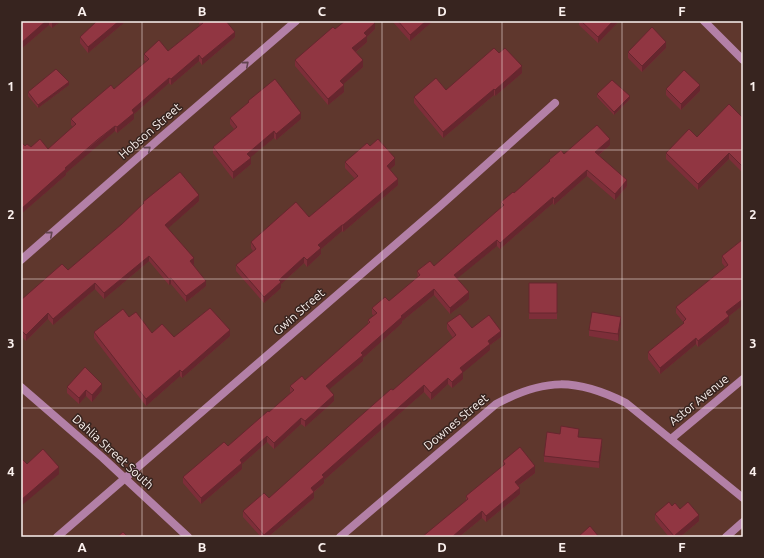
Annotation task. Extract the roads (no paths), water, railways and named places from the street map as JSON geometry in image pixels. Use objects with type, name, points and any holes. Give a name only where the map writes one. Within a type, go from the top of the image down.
[{"type":"street","name":"Hobson Street","points":[[21,260],[296,21]]},
{"type":"street","points":[[704,21],[743,60]]},
{"type":"street","name":"Gwin Street","points":[[57,537],[440,206],[555,103]]},
{"type":"street","name":"Astor Avenue","points":[[671,439],[743,379]]},
{"type":"street","name":"Downes Street","points":[[340,537],[484,412],[517,393],[535,387],[558,384],[582,386],[605,392],[626,403],[743,498]]},
{"type":"street","name":"Dahlia Street South","points":[[21,387],[125,478],[188,537]]},
{"type":"street","points":[[726,537],[743,522]]}]
